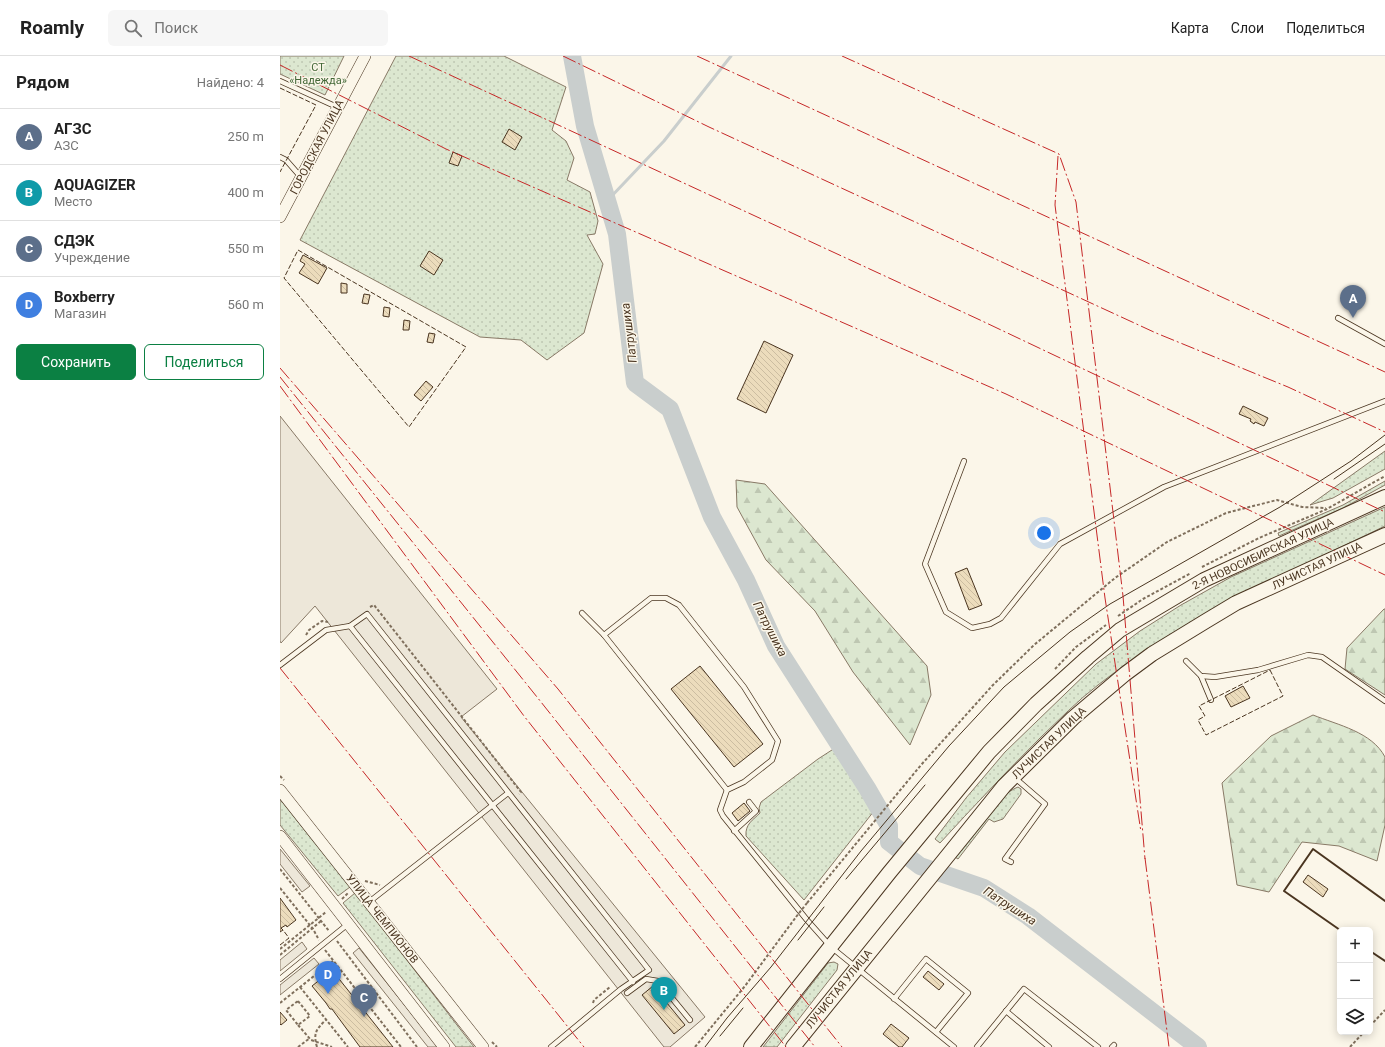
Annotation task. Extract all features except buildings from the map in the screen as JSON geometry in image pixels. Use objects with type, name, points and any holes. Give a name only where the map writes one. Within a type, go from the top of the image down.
[{"type":"main road","name":"2-Я НОВОСИБИРСКАЯ УЛИЦА","points":[[831,947],[889,873],[989,752],[1071,672],[1120,630],[1204,580],[1385,497]]},
{"type":"main road","name":"ЛУЧИСТАЯ УЛИЦА","points":[[793,1047],[856,967],[1013,776],[1073,718],[1125,674],[1152,654],[1236,604],[1385,535]]},
{"type":"main road","points":[[751,1047],[831,947]]},
{"type":"street","name":"ГОРОДСКАЯ УЛИЦА","points":[[280,217],[365,56]]},
{"type":"street","name":"УЛИЦА ЧЕМПИОНОВ","points":[[280,790],[483,1047]]},
{"type":"street","points":[[280,836],[444,1047]]},
{"type":"lane","points":[[280,81],[337,107]]},
{"type":"lane","points":[[280,157],[286,160],[301,178]]},
{"type":"lane","points":[[1338,318],[1385,344]]},
{"type":"lane","points":[[964,461],[926,564],[946,612],[972,628],[990,624],[1001,618],[1060,544],[1074,536],[1164,487],[1385,401]]},
{"type":"lane","points":[[604,636],[651,598],[666,598],[679,605],[744,687],[778,741],[772,760],[744,782],[727,790],[720,810],[734,831],[831,947],[954,1047]]},
{"type":"lane","points":[[582,613],[604,636],[727,790]]},
{"type":"lane","points":[[280,665],[326,630],[350,626],[366,614],[650,970],[621,989],[551,1047]]},
{"type":"lane","points":[[350,626],[633,982]]},
{"type":"lane","points":[[1201,676],[1215,677],[1260,672],[1308,655],[1322,657],[1385,701]]},
{"type":"lane","points":[[1186,661],[1201,676],[1211,700]]},
{"type":"lane","points":[[1011,862],[1005,859],[1045,804],[1013,776]]},
{"type":"lane","points":[[369,902],[508,793]]},
{"type":"lane","points":[[734,831],[756,811],[749,802]]},
{"type":"lane","points":[[280,979],[349,923]]},
{"type":"lane","points":[[894,999],[926,959],[968,993],[936,1032]]},
{"type":"lane","points":[[627,993],[646,979],[658,981],[690,1020]]},
{"type":"lane","points":[[977,1047],[1024,989],[1098,1047]]},
{"type":"lane","points":[[1006,1011],[1049,1047]]},
{"type":"path","points":[[694,1047],[745,986],[807,903],[894,797],[992,686],[1034,645],[1115,578],[1167,542],[1226,513],[1277,500],[1302,508],[1327,508]]},
{"type":"path","points":[[280,869],[417,1047]]},
{"type":"path","points":[[280,888],[312,929],[333,961],[401,1047]]},
{"type":"path","points":[[280,955],[321,921]]},
{"type":"path","points":[[280,1003],[333,961]]},
{"type":"path","points":[[300,987],[348,1047]]},
{"type":"path","points":[[298,1026],[310,1016],[298,1001],[286,1010],[298,1026],[310,1038],[316,1042],[332,1047]]},
{"type":"path","points":[[1373,1023],[1385,1010]]},
{"type":"path","points":[[317,1047],[314,1037],[317,1028],[326,1020]]},
{"type":"path","points":[[1350,1047],[1361,1035]]},
{"type":"path","points":[[298,1047],[310,1038]]},
{"type":"green space","name":"СТ «Надежда»","points":[[280,56],[344,56],[325,95],[280,74]]},
{"type":"green space","points":[[396,56],[504,56],[566,87],[552,130],[566,141],[574,158],[567,180],[590,192],[598,221],[595,234],[587,235],[603,264],[584,333],[547,360],[521,340],[480,337],[300,240]]},
{"type":"green space","points":[[1385,451],[1385,469],[1333,498],[1310,505]]},
{"type":"green space","points":[[736,480],[765,484],[927,666],[931,695],[910,745],[853,672],[815,611],[766,560],[737,507]]},
{"type":"green space","points":[[1385,481],[1385,485],[1343,508],[1279,536],[1278,533],[1343,505]]},
{"type":"green space","points":[[1385,507],[1385,526],[1274,579],[1201,617],[1131,661],[1098,685],[1075,704],[1040,738],[940,843],[935,839],[966,798],[1005,752],[1096,664],[1140,631],[1181,605],[1231,577]]},
{"type":"green space","points":[[1384,609],[1385,695],[1345,669],[1347,648]]},
{"type":"green space","points":[[1313,715],[1354,730],[1363,735],[1379,748],[1385,757],[1385,825],[1377,861],[1339,846],[1302,842],[1269,892],[1237,885],[1222,783],[1271,736]]},
{"type":"green space","points":[[835,748],[874,811],[804,900],[746,836],[746,832],[748,825],[760,813],[759,808],[761,802]]},
{"type":"green space","points":[[1018,787],[1021,789],[1021,794],[1003,819],[994,822],[989,819],[958,859],[955,857],[993,807],[1010,791]]},
{"type":"green space","points":[[280,799],[350,887],[338,896],[280,825]]},
{"type":"green space","points":[[355,893],[474,1047],[456,1047],[343,903]]},
{"type":"green space","points":[[834,962],[838,964],[837,970],[777,1047],[763,1047],[828,963]]},
{"type":"shaded area","points":[[280,416],[497,689],[461,717],[705,1017],[670,1047],[664,1047],[315,606],[281,643]]},
{"type":"shaded area","points":[[280,849],[310,886],[302,892],[280,864]]},
{"type":"shaded area","points":[[302,942],[307,949],[280,971],[280,960]]},
{"type":"shaded area","points":[[359,948],[438,1047],[428,1047],[353,953]]},
{"type":"shaded area","points":[[314,958],[319,964],[280,995],[280,985]]},
{"type":"waterway","name":"Патрушиха","points":[[572,56],[585,126],[617,234],[635,383],[670,409],[712,517],[746,580],[776,646],[867,788],[889,826],[889,842],[920,866],[984,888],[1028,916],[1198,1047]]},
{"type":"waterway","points":[[607,201],[664,141],[731,56]]},
{"type":"tram line","points":[[705,1047],[727,1018],[771,967],[861,851],[949,746],[1004,687],[1070,632],[1110,604],[1280,507],[1351,461],[1385,435]]},
{"type":"tram line","points":[[1334,479],[1385,444]]},
{"type":"tram line","points":[[846,879],[925,785]]},
{"type":"tram line","points":[[798,940],[824,907]]},
{"type":"tram line","points":[[720,1036],[743,1008]]},
{"type":"fence","points":[[280,88],[316,105],[280,172]]},
{"type":"fence","points":[[298,250],[466,347],[409,427],[284,278],[298,250]]},
{"type":"fence","points":[[1270,670],[1283,696],[1206,735],[1198,720],[1205,716],[1199,706],[1270,670]]},
{"type":"fence","points":[[280,945],[289,938],[283,930]]},
{"type":"wall","points":[[1337,928],[1284,891],[1313,849],[1385,901]]},
{"type":"wall","points":[[1373,953],[1385,961]]},
{"type":"power","points":[[409,56],[980,320],[1385,512]]},
{"type":"power","points":[[563,56],[709,127],[1156,333],[1288,387],[1385,432]]},
{"type":"power","points":[[697,56],[1385,372]]},
{"type":"power","points":[[842,56],[1059,154],[1076,202],[1123,596],[1145,859]]},
{"type":"power","points":[[280,65],[446,149],[1006,394],[1385,575]]},
{"type":"power","points":[[1058,156],[1055,205],[1105,598],[1141,832]]},
{"type":"power","points":[[280,368],[558,689],[842,1047]]},
{"type":"power","points":[[280,377],[815,1047]]},
{"type":"power","points":[[280,386],[524,716],[786,1047]]},
{"type":"power","points":[[280,668],[584,1047]]},
{"type":"power","points":[[1145,858],[1169,1047]]},
{"type":"place","name":"АГЗС","points":[[1353,318]]},
{"type":"place","name":"Boxberry","points":[[328,994]]},
{"type":"place","name":"AQUAGIZER","points":[[664,1010]]},
{"type":"place","name":"СДЭК","points":[[364,1017]]}]
